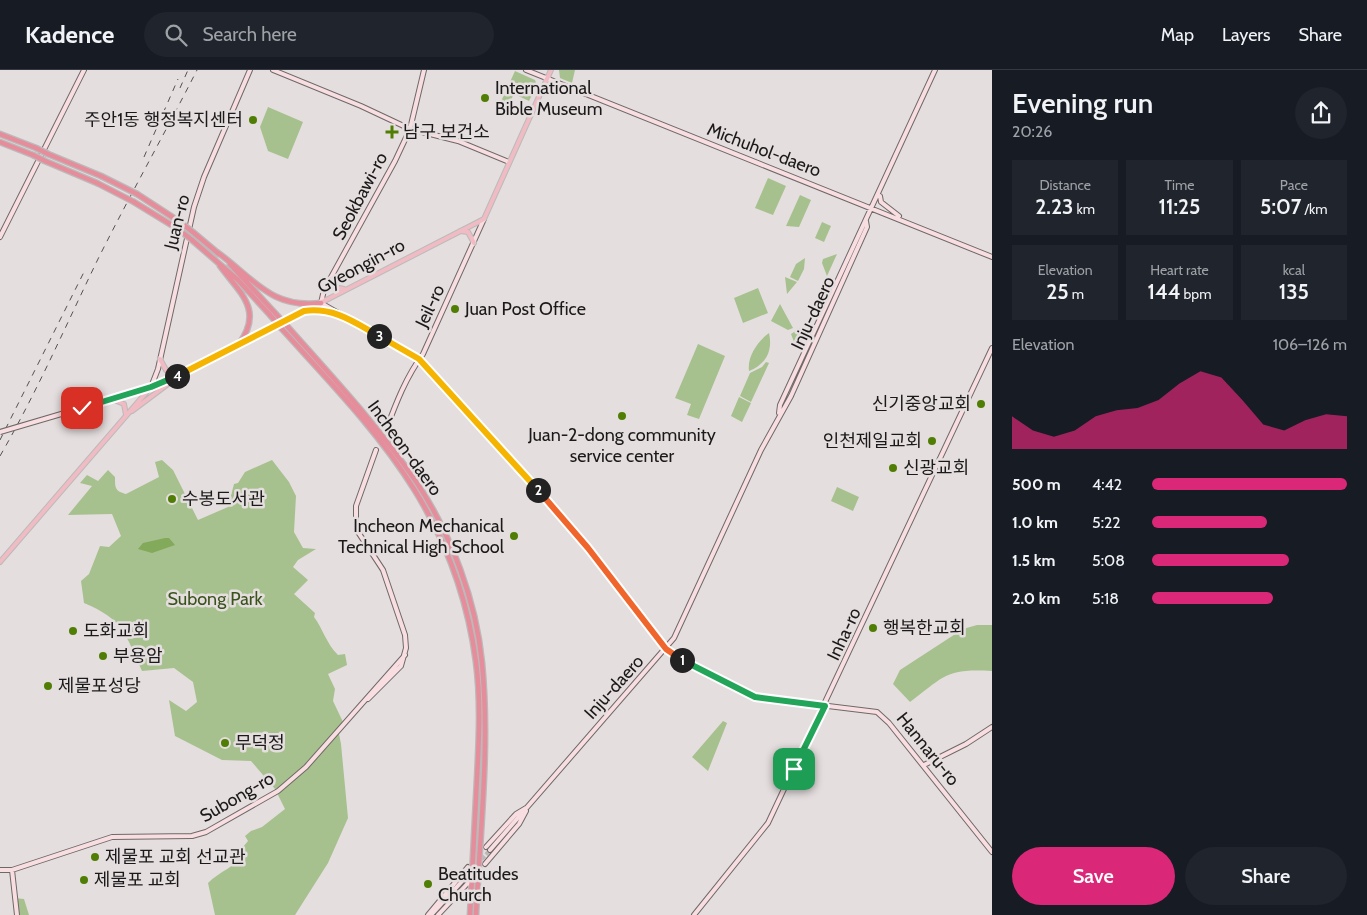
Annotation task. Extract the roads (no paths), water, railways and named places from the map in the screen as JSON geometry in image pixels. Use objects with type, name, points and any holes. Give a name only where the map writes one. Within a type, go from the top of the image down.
[{"type":"highway","name":"Incheon-daero","points":[[0,134],[101,176],[137,194],[180,222],[217,252],[276,313],[285,327],[385,448],[413,488],[434,524],[456,575],[468,614],[476,663],[480,720],[470,915]]},
{"type":"highway","name":"Incheon-daero","points":[[0,142],[98,183],[134,202],[178,230],[213,257],[270,316],[285,327],[383,436],[417,484],[439,522],[463,581],[473,613],[482,662],[485,722],[476,915]]},
{"type":"highway","points":[[217,252],[280,300],[303,305],[321,303]]},
{"type":"highway","points":[[213,257],[242,294],[250,313],[247,333],[239,344]]},
{"type":"main road","points":[[0,236],[84,70]]},
{"type":"main road","name":"Juan-ro","points":[[151,387],[160,359],[194,207],[204,177],[250,70]]},
{"type":"main road","points":[[273,70],[362,106],[410,129],[458,141],[509,162]]},
{"type":"main road","name":"Seokbawi-ro","points":[[321,303],[330,280],[394,164],[410,129],[424,70]]},
{"type":"main road","name":"Michuhol-daero","points":[[526,70],[992,256]]},
{"type":"main road","points":[[484,219],[551,70]]},
{"type":"main road","name":"Inju-daero","points":[[528,807],[674,638],[779,414],[788,402],[867,226],[866,221],[872,207],[935,70]]},
{"type":"main road","points":[[882,188],[879,199],[903,219]]},
{"type":"main road","name":"Gyeongin-ro","points":[[0,562],[151,387],[178,376],[484,219]]},
{"type":"main road","name":"Jeil-ro","points":[[386,430],[398,397],[419,359],[484,219]]},
{"type":"main road","points":[[458,231],[468,232],[474,242]]},
{"type":"main road","points":[[330,280],[334,287],[339,290],[346,289]]},
{"type":"main road","name":"Hannaru-ro","points":[[321,303],[419,359],[588,548],[666,649],[675,656],[755,697],[877,712],[889,722],[992,852]]},
{"type":"main road","points":[[304,311],[323,309],[350,320]]},
{"type":"main road","name":"Inha-ro","points":[[694,915],[768,823],[825,706],[992,348]]},
{"type":"main road","points":[[112,399],[124,404],[126,415],[178,376],[166,370],[160,359]]},
{"type":"main road","points":[[0,432],[151,387]]},
{"type":"main road","name":"Subong-ro","points":[[0,870],[12,870],[112,837],[192,836],[206,832],[278,791],[306,767],[366,700],[401,666],[405,655],[405,635],[384,570],[358,532],[356,523],[356,506],[376,450]]},
{"type":"main road","points":[[924,765],[966,744],[992,727]]},
{"type":"main road","points":[[488,849],[516,814],[528,807]]},
{"type":"main road","points":[[485,864],[519,824],[528,807]]},
{"type":"main road","points":[[430,915],[468,867]]},
{"type":"main road","points":[[12,870],[17,915]]},
{"type":"main road","points":[[430,915],[466,877]]},
{"type":"main road","points":[[438,915],[468,883]]},
{"type":"tunnel","points":[[466,877],[490,850]]},
{"type":"railway","points":[[180,88],[188,70]]},
{"type":"railway","points":[[0,456],[39,383],[110,235],[197,70]]},
{"type":"railway","points":[[144,157],[178,79]]},
{"type":"railway","points":[[0,440],[85,270]]},
{"type":"place","name":"International Bible Museum","points":[[485,98]]},
{"type":"place","name":"주안1동 행정복지센터","points":[[253,120]]},
{"type":"place","name":"남구 보건소","points":[[392,132]]},
{"type":"place","name":"Juan Post Office","points":[[455,309]]},
{"type":"place","name":"신기중앙교회","points":[[981,404]]},
{"type":"place","name":"Juan-2-dong community service center","points":[[622,416]]},
{"type":"place","name":"인천제일교회","points":[[932,441]]},
{"type":"place","name":"신광교회","points":[[893,468]]},
{"type":"place","name":"수봉도서관","points":[[172,499]]},
{"type":"place","name":"Incheon Mechanical Technical High School","points":[[514,536]]},
{"type":"place","name":"행복한교회","points":[[873,628]]},
{"type":"place","name":"도화교회","points":[[73,631]]},
{"type":"place","name":"부용암","points":[[103,656]]},
{"type":"place","name":"제물포성당","points":[[48,686]]},
{"type":"place","name":"무덕정","points":[[225,743]]},
{"type":"place","name":"제물포 교회 선교관","points":[[95,857]]},
{"type":"place","name":"제물포 교회","points":[[84,880]]},
{"type":"place","name":"Beatitudes Church","points":[[428,884]]},
{"type":"park label","name":"Subong Park","points":[[215,599]]}]
